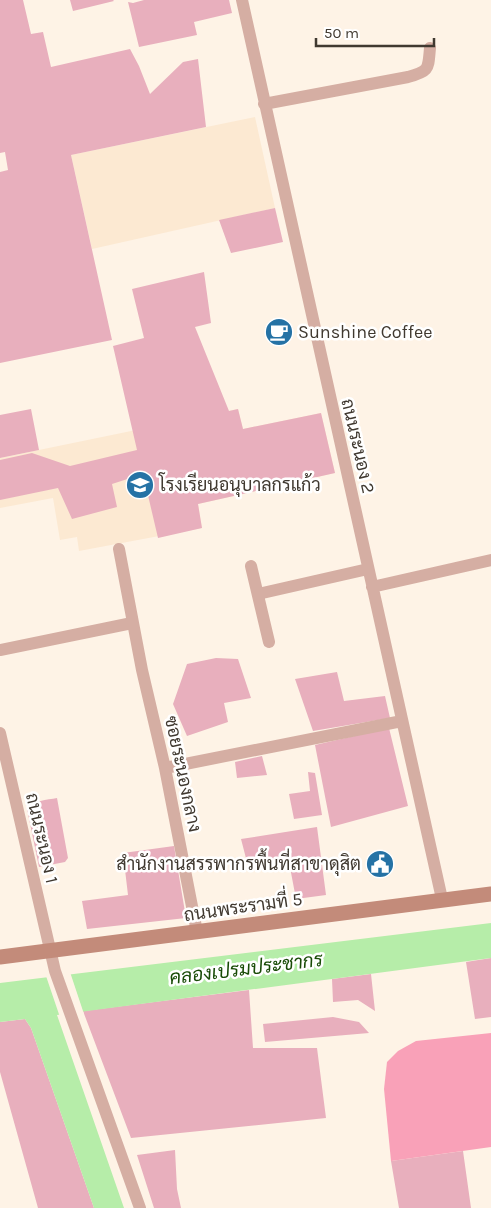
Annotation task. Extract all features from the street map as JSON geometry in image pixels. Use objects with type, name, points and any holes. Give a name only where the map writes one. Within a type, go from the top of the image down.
[{"type":"main road","name":"ถนนพระรามที่ 5","points":[[0,957],[491,894]]},
{"type":"street","name":"ถนนระนอง 2","points":[[242,0],[442,899]]},
{"type":"street","points":[[264,104],[423,73],[429,61],[430,48]]},
{"type":"street","name":"ซอยระนองกลาง","points":[[119,548],[132,623],[165,768],[197,932]]},
{"type":"street","points":[[372,587],[491,560]]},
{"type":"street","points":[[251,566],[269,642]]},
{"type":"street","points":[[258,594],[368,569]]},
{"type":"street","points":[[0,650],[132,623]]},
{"type":"street","points":[[165,768],[402,721]]},
{"type":"street","name":"ถนนระนอง 1","points":[[0,732],[49,951],[140,1208]]},
{"type":"shaded area","points":[[0,0],[23,0],[31,34],[43,32],[51,67],[130,49],[150,94],[183,62],[198,59],[206,127],[71,155],[112,340],[0,363],[0,172],[8,170],[5,152],[0,153]]},
{"type":"shaded area","points":[[70,0],[113,0],[114,1],[73,11]]},
{"type":"shaded area","points":[[144,0],[229,0],[232,13],[194,22],[197,35],[139,47],[128,2],[133,3]]},
{"type":"shaded area","points":[[255,117],[275,208],[92,249],[71,155]]},
{"type":"shaded area","points":[[275,208],[283,242],[231,253],[219,220]]},
{"type":"shaded area","name":"โรงเรียนอนุบาลกรแก้ว","points":[[204,272],[211,323],[195,327],[229,411],[238,409],[243,429],[321,413],[335,473],[198,504],[202,528],[158,538],[143,474],[112,484],[117,507],[72,519],[58,488],[0,500],[0,460],[32,453],[70,466],[137,450],[113,346],[144,338],[132,289]]},
{"type":"shaded area","points":[[31,409],[39,450],[0,458],[0,415]]},
{"type":"shaded area","name":"โรงเรียนอนุบาลกรแก้ว","points":[[238,409],[243,429],[321,413],[335,473],[198,504],[202,528],[79,551],[77,537],[60,540],[53,498],[0,508],[0,458]]},
{"type":"shaded area","points":[[216,658],[238,659],[251,698],[224,703],[228,722],[187,736],[173,704],[187,664]]},
{"type":"shaded area","points":[[337,672],[344,701],[385,696],[390,718],[313,731],[295,679]]},
{"type":"shaded area","points":[[389,728],[408,806],[331,827],[315,745]]},
{"type":"shaded area","points":[[262,756],[267,775],[237,778],[235,762]]},
{"type":"shaded area","points":[[308,772],[315,773],[322,815],[294,819],[289,794],[310,791]]},
{"type":"shaded area","points":[[57,798],[68,858],[65,862],[39,867],[27,809],[36,802]]},
{"type":"shaded area","points":[[317,827],[326,895],[296,899],[289,862],[248,866],[241,839]]},
{"type":"shaded area","points":[[174,846],[186,918],[87,929],[82,901],[128,895],[123,853]]},
{"type":"shaded area","points":[[491,958],[491,1017],[475,1019],[466,962]]},
{"type":"shaded area","points":[[371,974],[375,1011],[358,1000],[333,1002],[332,979]]},
{"type":"shaded area","points":[[249,990],[253,1048],[317,1048],[326,1118],[131,1138],[83,1011]]},
{"type":"shaded area","points":[[333,1017],[359,1022],[369,1033],[265,1042],[263,1024]]},
{"type":"shaded area","points":[[25,1019],[31,1028],[94,1208],[38,1208],[0,1072],[0,1022]]},
{"type":"shaded area","points":[[491,1033],[491,1147],[391,1161],[384,1089],[387,1062],[398,1051],[416,1041]]},
{"type":"shaded area","points":[[175,1150],[177,1189],[181,1208],[154,1208],[137,1155]]},
{"type":"shaded area","points":[[463,1151],[471,1208],[399,1208],[391,1161]]},
{"type":"water","name":"คลองเปรมประชากร","points":[[491,923],[491,958],[57,1015],[124,1208],[94,1208],[31,1028],[25,1019],[0,1022],[0,983]]},
{"type":"pier","points":[[70,972],[84,1014],[61,1017],[65,1032],[46,976]]},
{"type":"place","name":"Sunshine Coffee","points":[[279,332]]},
{"type":"place","name":"โรงเรียนอนุบาลกรแก้ว","points":[[140,485]]},
{"type":"place","name":"สำนักงานสรรพากรพื้นที่สาขาดุสิต","points":[[380,864]]}]
